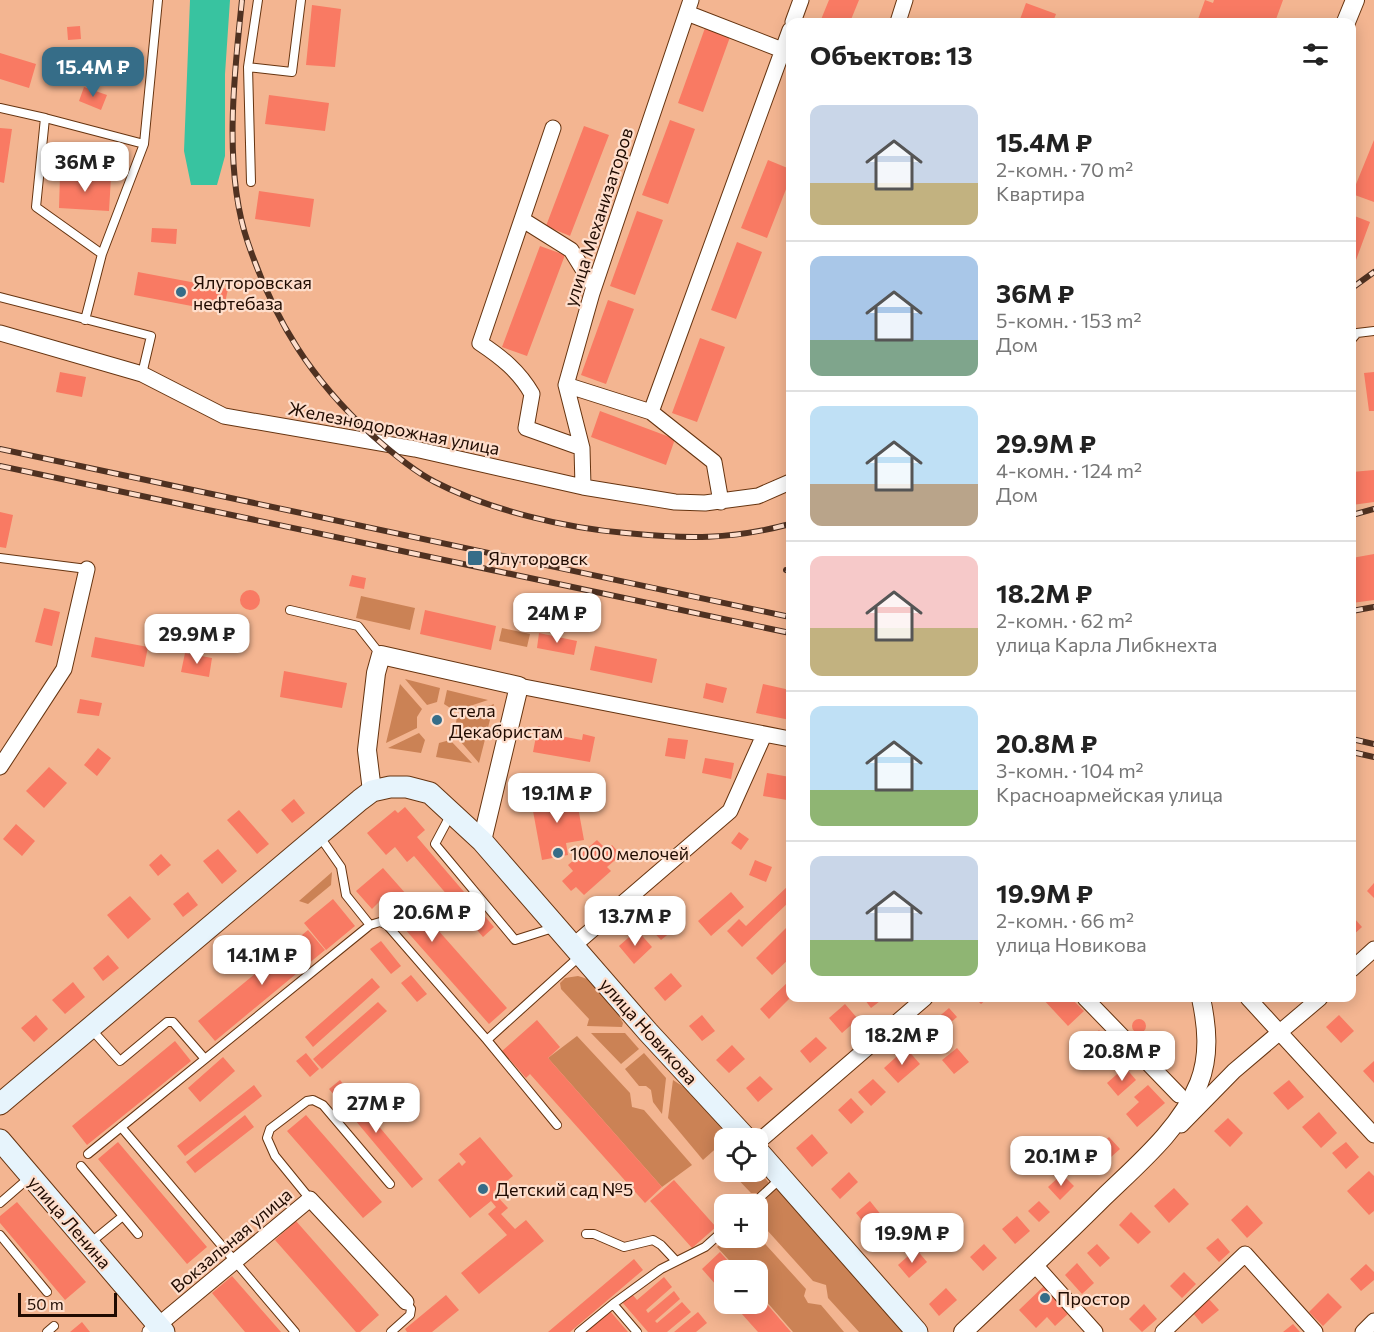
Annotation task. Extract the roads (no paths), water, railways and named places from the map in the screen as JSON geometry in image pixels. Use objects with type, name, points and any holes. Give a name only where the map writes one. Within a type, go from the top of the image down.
[{"type":"main road","name":"улица Новикова","points":[[372,791],[407,788],[430,793],[452,813],[482,841],[577,951],[737,1128]]},
{"type":"main road","points":[[0,1104],[372,791]]},
{"type":"main road","name":"улица Ленина","points":[[0,1140],[89,1244],[158,1330]]},
{"type":"main road","points":[[768,1163],[917,1332]]},
{"type":"street","points":[[794,18],[801,0]]},
{"type":"street","points":[[898,18],[905,0]]},
{"type":"street","points":[[1348,18],[1355,0]]},
{"type":"street","points":[[689,7],[786,51]]},
{"type":"street","name":"улица Механизаторов","points":[[566,385],[594,287],[689,7]]},
{"type":"street","points":[[651,412],[786,54]]},
{"type":"street","points":[[553,128],[480,343],[504,360],[525,381],[532,394],[526,428],[582,448]]},
{"type":"street","points":[[523,220],[572,250],[594,287]]},
{"type":"street","name":"Железнодорожная улица","points":[[0,333],[142,374],[224,416],[415,448],[583,487],[675,502],[721,502],[758,496],[786,484]]},
{"type":"street","points":[[566,385],[651,412],[714,462],[721,502]]},
{"type":"street","points":[[566,385],[582,448],[583,487]]},
{"type":"street","points":[[0,767],[64,669],[87,569]]},
{"type":"street","points":[[372,791],[367,750],[376,673],[381,655],[519,686],[786,738]]},
{"type":"street","points":[[482,841],[519,686]]},
{"type":"street","points":[[577,951],[730,811],[764,735]]},
{"type":"street","points":[[1356,965],[1374,949]]},
{"type":"street","points":[[768,1133],[920,1002]]},
{"type":"street","points":[[1088,1002],[1179,1095]]},
{"type":"street","points":[[963,1332],[1116,1185],[1179,1118],[1200,1081],[1206,1058],[1207,1027],[1203,1002]]},
{"type":"street","points":[[1252,1002],[1374,1136]]},
{"type":"street","points":[[1116,1185],[1130,1177],[1234,1071],[1282,1033],[1316,1002]]},
{"type":"street","name":"Вокзальная улица","points":[[158,1330],[235,1261],[310,1199],[406,1302]]},
{"type":"street","points":[[1163,1332],[1245,1254],[1315,1332]]},
{"type":"street","points":[[1035,1265],[1095,1332]]},
{"type":"street","points":[[1363,1332],[1374,1322]]},
{"type":"lane","points":[[85,320],[102,254],[144,144],[158,0]]},
{"type":"lane","points":[[251,182],[248,67],[258,0]]},
{"type":"lane","points":[[248,67],[292,72],[301,0]]},
{"type":"lane","points":[[0,108],[144,144]]},
{"type":"lane","points":[[45,118],[36,207],[102,254]]},
{"type":"lane","points":[[0,297],[151,336],[142,374]]},
{"type":"lane","points":[[1356,334],[1374,331]]},
{"type":"lane","points":[[0,558],[87,569]]},
{"type":"lane","points":[[290,610],[358,626],[381,655]]},
{"type":"lane","points":[[452,813],[435,844],[515,940],[557,927]]},
{"type":"lane","points":[[318,835],[341,867],[346,895],[370,925]]},
{"type":"lane","points":[[88,1154],[370,925],[380,922],[387,925],[558,1125]]},
{"type":"lane","points":[[487,1040],[577,951]]},
{"type":"lane","points":[[90,1028],[120,1061],[167,1022],[173,1022],[205,1059]]},
{"type":"lane","points":[[310,1199],[275,1155],[267,1138],[270,1129],[307,1101],[313,1100],[323,1105],[390,1184]]},
{"type":"lane","points":[[121,1127],[295,1332]]},
{"type":"lane","points":[[81,1166],[138,1234]]},
{"type":"lane","points":[[0,1203],[31,1176]]},
{"type":"lane","points":[[764,1194],[781,1178]]},
{"type":"lane","points":[[89,1244],[123,1215]]},
{"type":"lane","points":[[586,1234],[594,1234],[624,1247],[653,1240],[662,1245],[676,1261]]},
{"type":"lane","points":[[0,1235],[47,1292]]},
{"type":"lane","points":[[579,1332],[613,1304],[676,1261],[705,1247],[714,1239]]},
{"type":"lane","points":[[391,1332],[410,1315],[411,1309],[406,1302]]},
{"type":"lane","points":[[613,1304],[637,1332]]},
{"type":"water","points":[[190,0],[230,0],[225,74],[225,156],[217,185],[191,185],[184,151]]},
{"type":"railway","points":[[242,0],[233,123],[235,185],[240,215],[259,272],[283,324],[313,370],[350,414],[394,454],[426,477],[479,501],[528,516],[602,531],[689,537],[748,533],[786,525]]},
{"type":"railway","points":[[1356,285],[1374,272]]},
{"type":"railway","points":[[0,449],[786,616]]},
{"type":"railway","points":[[0,466],[786,632]]},
{"type":"railway","points":[[1356,514],[1374,509]]},
{"type":"railway","points":[[1356,610],[1374,607]]},
{"type":"railway","points":[[1356,740],[1374,744]]},
{"type":"railway","points":[[1356,753],[1374,757]]},
{"type":"place","name":"Ялуторовская нефтебаза","points":[[181,292]]},
{"type":"place","name":"Ялуторовск","points":[[475,558]]},
{"type":"place","name":"стела Декабристам","points":[[437,720]]},
{"type":"place","name":"1000 мелочей","points":[[558,853]]},
{"type":"place","name":"Детский сад №5","points":[[483,1189]]},
{"type":"place","name":"Простор","points":[[1045,1298]]}]
